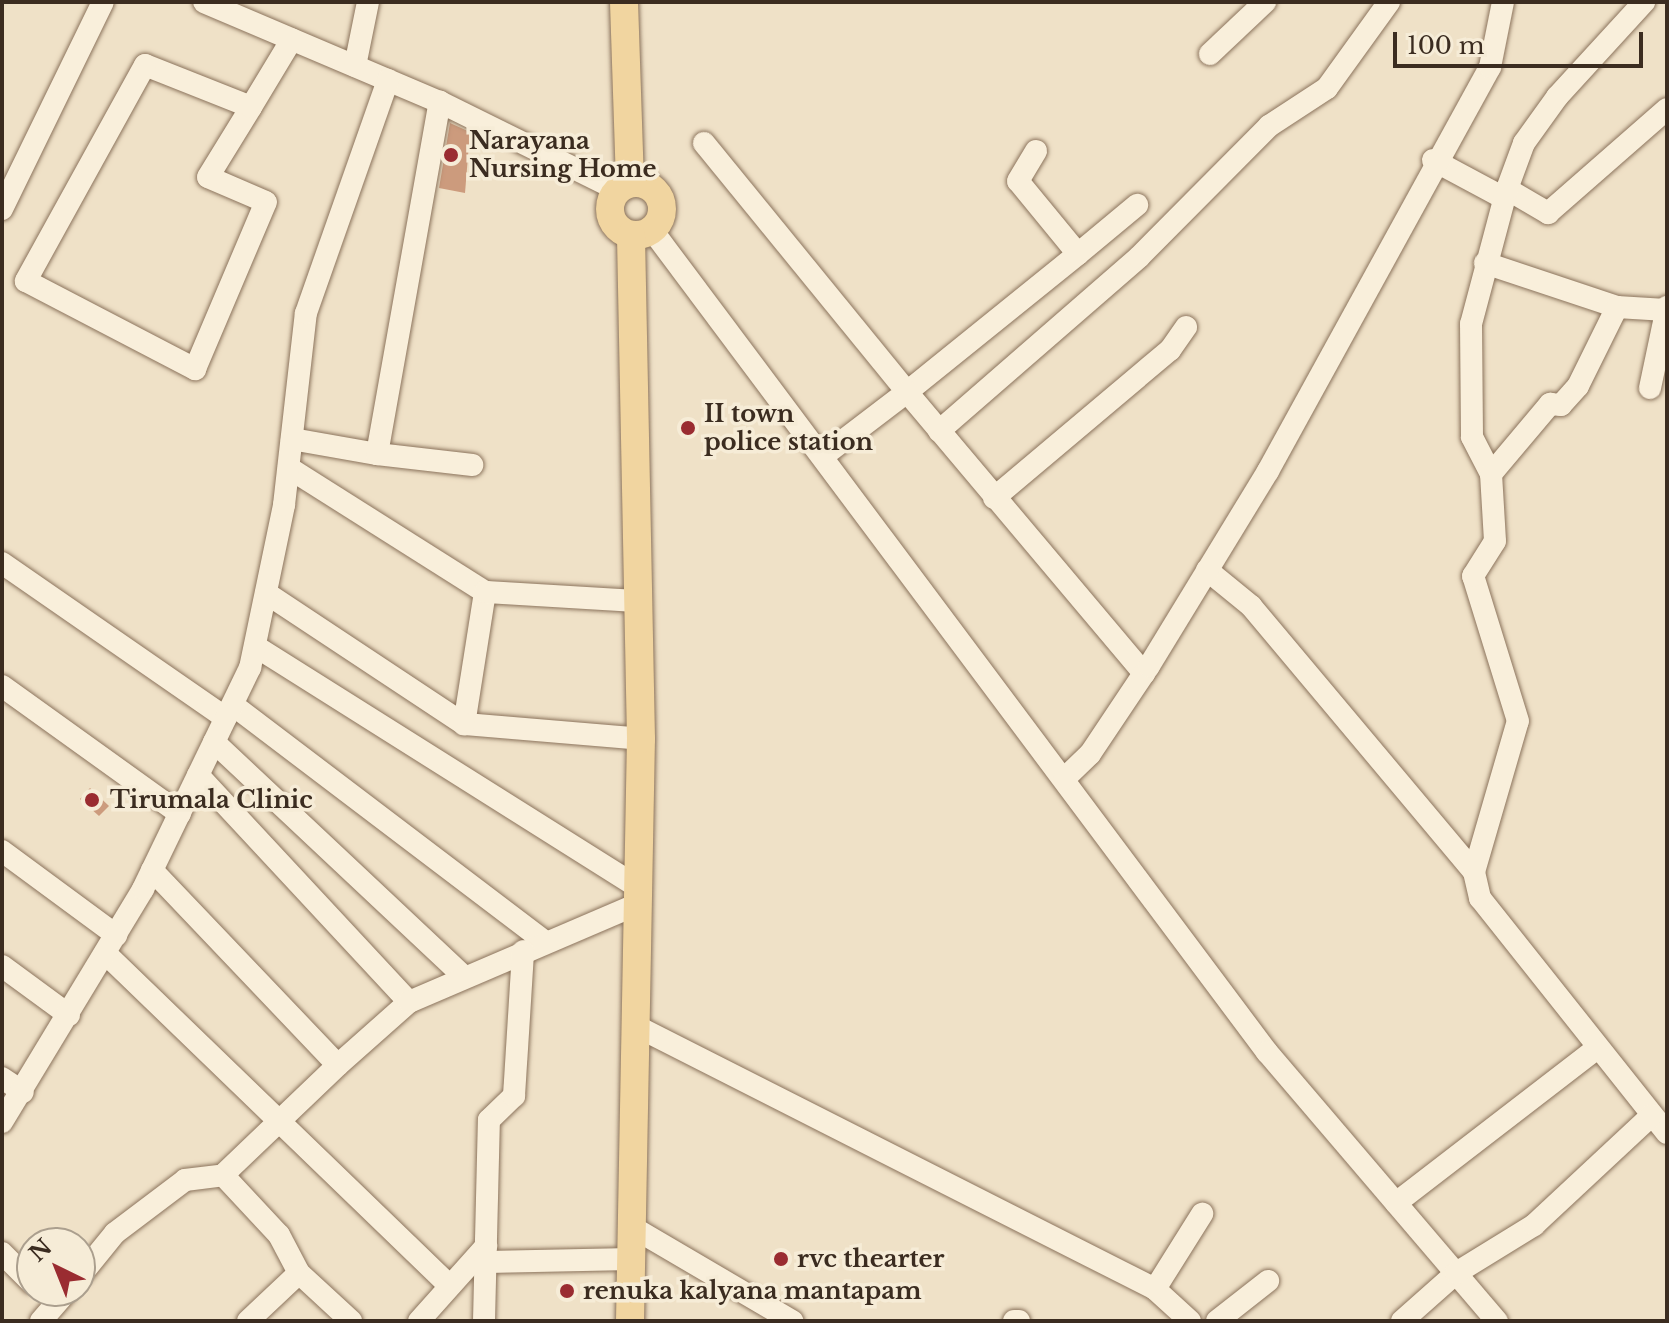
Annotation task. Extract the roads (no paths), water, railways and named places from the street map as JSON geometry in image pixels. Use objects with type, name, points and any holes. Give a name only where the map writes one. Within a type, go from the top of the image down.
[{"type":"main road","points":[[624,2],[624,186],[610,216],[642,232]]},
{"type":"main road","points":[[624,186],[646,184],[661,201],[642,232],[638,601],[641,739],[630,1321]]},
{"type":"street","points":[[2,209],[103,2]]},
{"type":"street","points":[[355,66],[368,2]]},
{"type":"street","points":[[1210,54],[1265,2]]},
{"type":"street","points":[[939,431],[1139,257],[1269,126],[1327,88],[1389,2]]},
{"type":"street","points":[[1474,872],[1518,721],[1473,576],[1495,541],[1491,474],[1472,437],[1469,398],[1471,324],[1485,263],[1524,143],[1557,97],[1644,2]]},
{"type":"street","points":[[1064,779],[1144,673],[1268,471],[1433,160],[1490,67],[1503,3]]},
{"type":"street","points":[[214,4],[624,186]]},
{"type":"street","points":[[251,107],[145,65],[26,281],[195,369],[266,202],[208,177],[251,107],[292,39]]},
{"type":"street","points":[[2,1122],[69,1015],[152,870],[229,711],[255,646],[289,468],[306,313],[388,80]]},
{"type":"street","points":[[377,454],[440,102]]},
{"type":"street","points":[[1433,160],[1548,213],[1667,109]]},
{"type":"street","points":[[704,143],[994,498],[1144,673]]},
{"type":"street","points":[[1036,151],[1018,181],[1078,254]]},
{"type":"street","points":[[823,456],[907,392],[1137,205]]},
{"type":"street","points":[[642,232],[823,456],[1267,1052],[1497,1321]]},
{"type":"street","points":[[1485,263],[1617,307],[1667,309],[1650,388]]},
{"type":"street","points":[[1491,474],[1550,404],[1561,405],[1578,386],[1617,307]]},
{"type":"street","points":[[994,498],[1170,350],[1186,327]]},
{"type":"street","points":[[292,439],[377,454],[472,465]]},
{"type":"street","points":[[289,468],[485,592],[638,601]]},
{"type":"street","points":[[2,563],[229,711],[544,941]]},
{"type":"street","points":[[1207,570],[1251,606],[1474,872],[1480,898],[1596,1049],[1667,1133]]},
{"type":"street","points":[[464,724],[485,592]]},
{"type":"street","points":[[266,593],[464,724],[641,739]]},
{"type":"street","points":[[255,646],[638,895]]},
{"type":"street","points":[[2,686],[180,814]]},
{"type":"street","points":[[214,742],[464,977]]},
{"type":"street","points":[[198,775],[409,1002]]},
{"type":"street","points":[[2,851],[110,944],[277,1124],[450,1286]]},
{"type":"street","points":[[152,870],[338,1065]]},
{"type":"street","points":[[96,1256],[115,1233],[185,1180],[223,1175],[409,1002],[638,895]]},
{"type":"street","points":[[484,1321],[489,1120],[514,1096],[523,951]]},
{"type":"street","points":[[2,966],[69,1015]]},
{"type":"street","points":[[636,1026],[1155,1289],[1190,1321]]},
{"type":"street","points":[[1396,1203],[1596,1049]]},
{"type":"street","points":[[2,1078],[23,1092]]},
{"type":"street","points":[[1402,1321],[1456,1273],[1534,1225],[1652,1115]]},
{"type":"street","points":[[223,1175],[279,1235],[299,1273],[351,1321]]},
{"type":"street","points":[[1155,1289],[1202,1214]]},
{"type":"street","points":[[632,1227],[792,1321]]},
{"type":"street","points":[[419,1321],[450,1286],[486,1254],[632,1259]]},
{"type":"street","points":[[248,1321],[299,1273]]},
{"type":"street","points":[[1217,1321],[1268,1281]]},
{"type":"place","name":"Narayana Nursing Home","points":[[451,155]]},
{"type":"place","name":"II town police station","points":[[688,428]]},
{"type":"place","name":"Tirumala Clinic","points":[[92,800]]},
{"type":"place","name":"rvc thearter","points":[[781,1259]]},
{"type":"place","name":"renuka kalyana mantapam","points":[[567,1291]]}]
